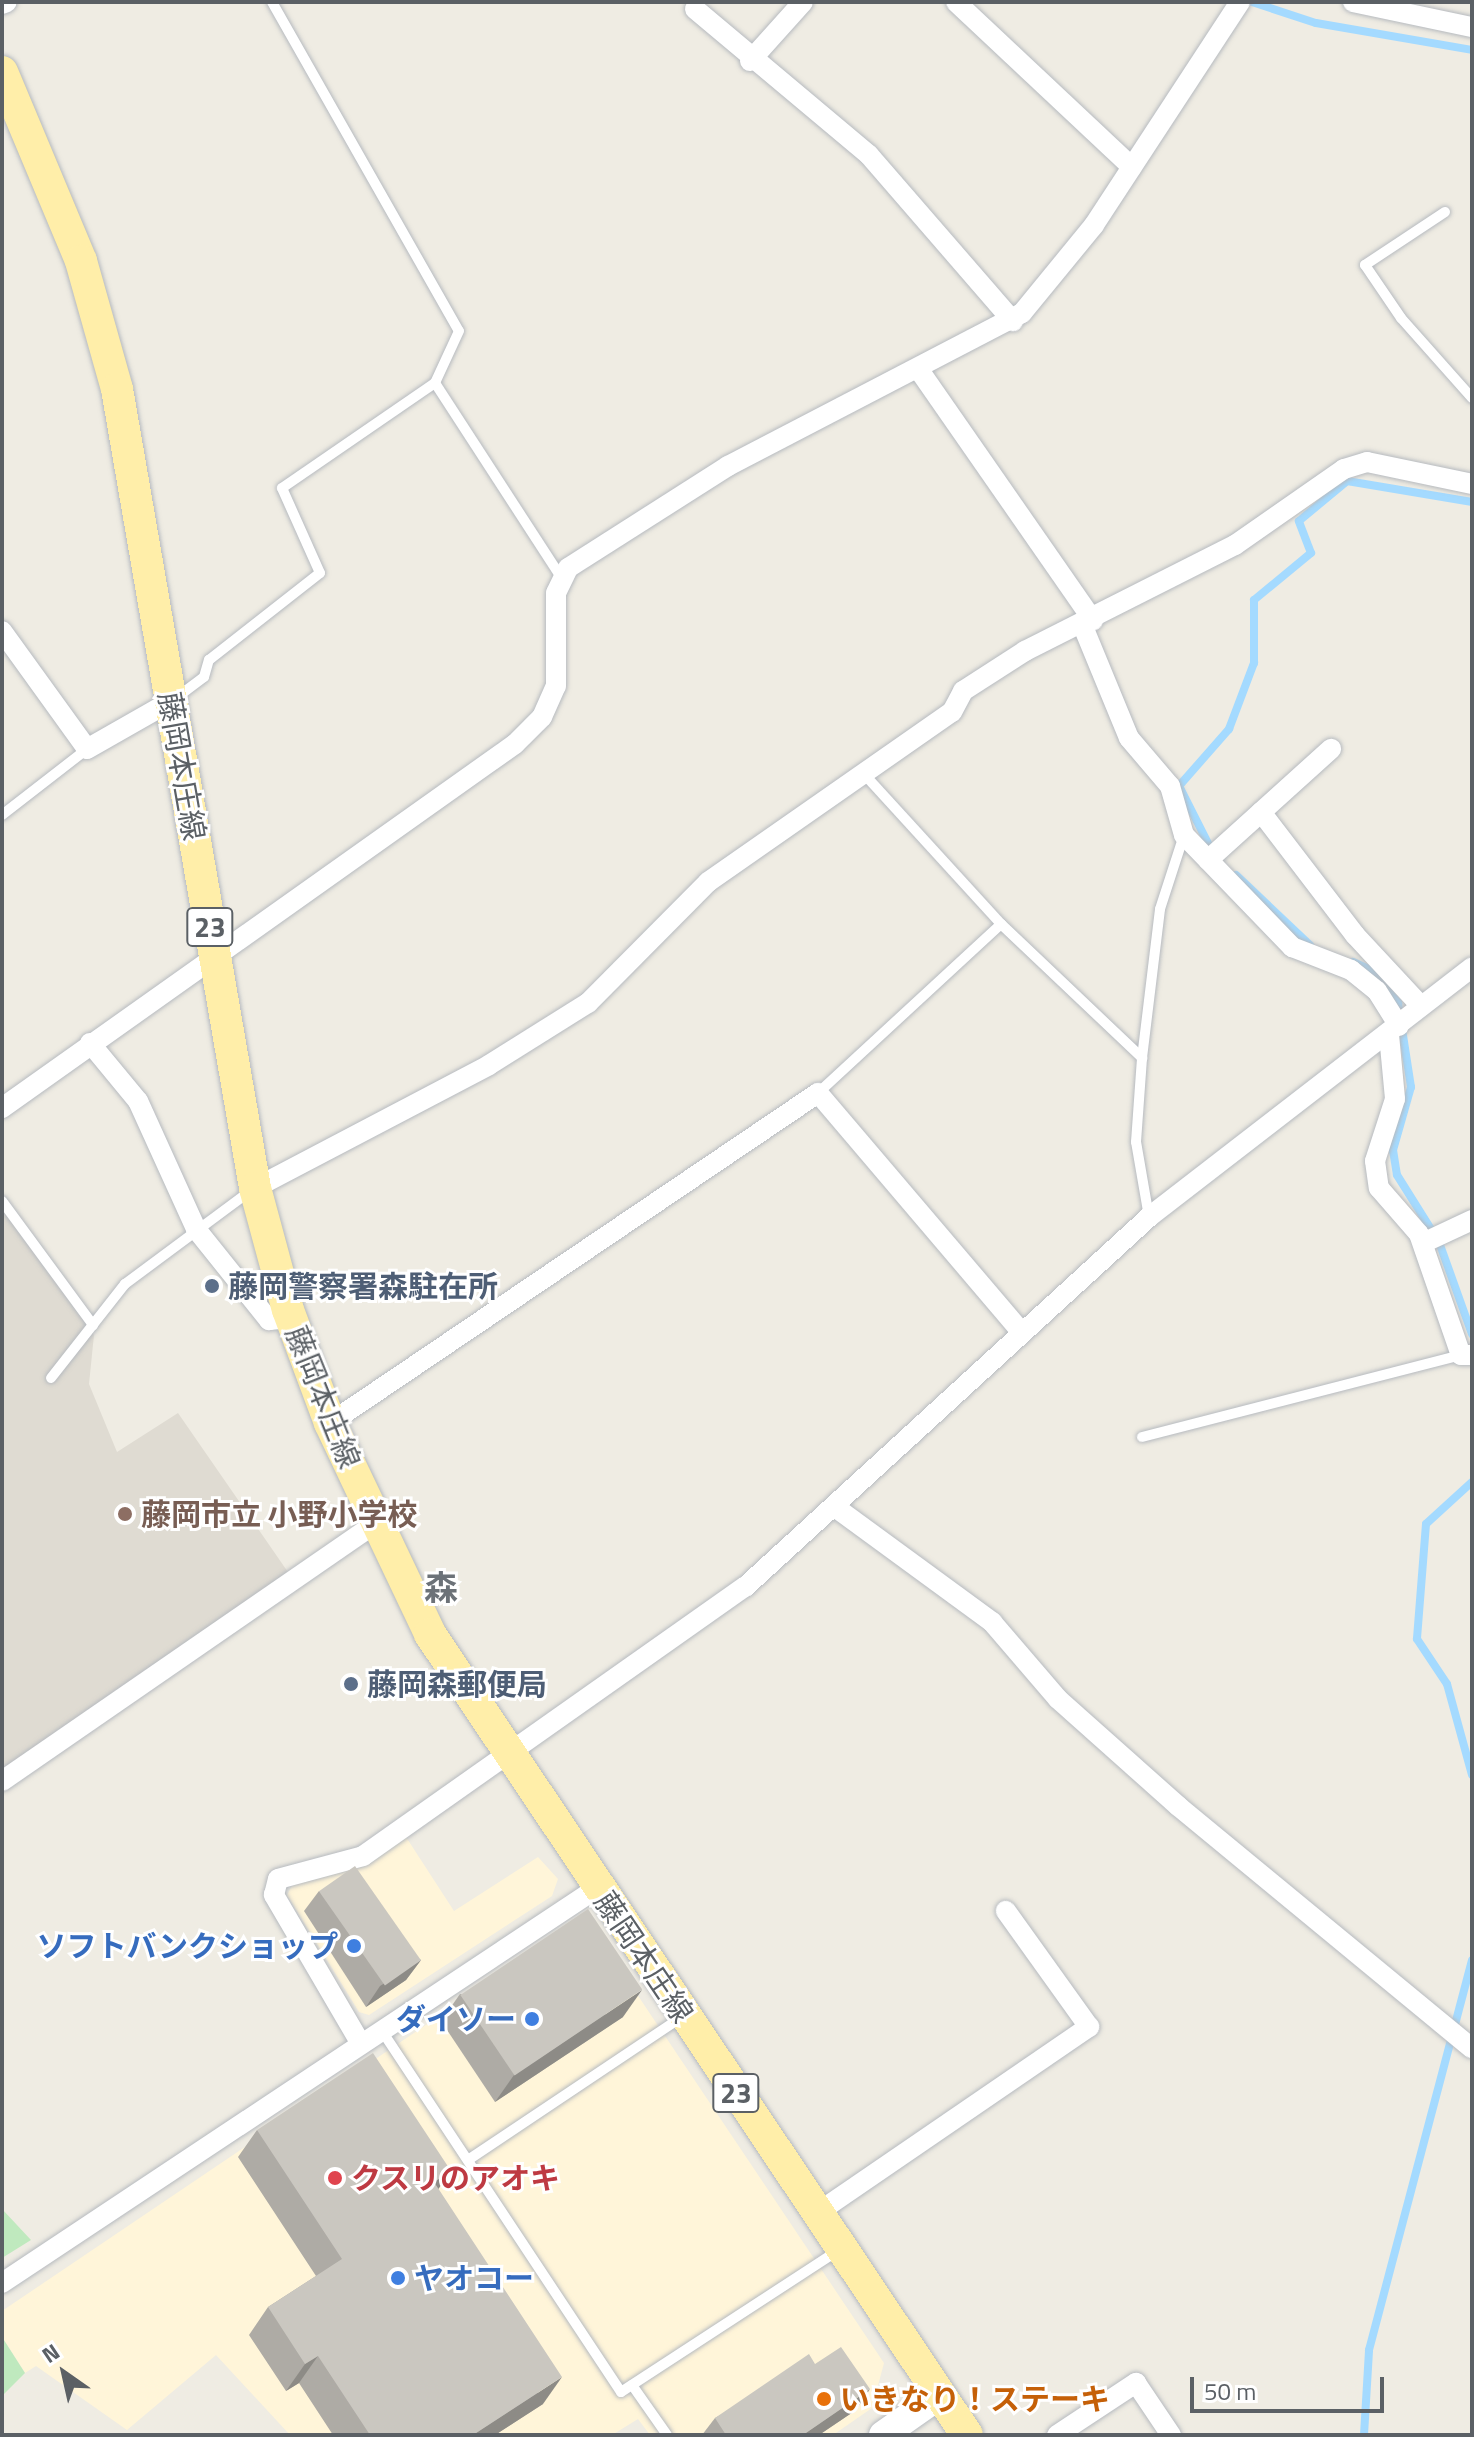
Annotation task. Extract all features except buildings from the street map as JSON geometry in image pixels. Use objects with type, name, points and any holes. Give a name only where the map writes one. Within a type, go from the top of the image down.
[{"type":"main road","name":"藤岡本庄線","points":[[2,72],[81,261],[117,389],[255,1188],[291,1318],[330,1423],[430,1634],[504,1751],[967,2435]]},
{"type":"street","points":[[750,61],[803,2]]},
{"type":"street","points":[[956,2],[1132,167]]},
{"type":"street","points":[[5,1098],[90,1043],[214,951],[515,744],[542,717],[561,661],[561,577],[728,466],[1013,321],[1132,167],[1240,2]]},
{"type":"street","points":[[1353,2],[1472,27]]},
{"type":"street","points":[[692,6],[750,61],[869,155],[1013,321]]},
{"type":"street","points":[[919,370],[1088,622],[1129,738],[1170,786],[1184,835],[1292,947],[1351,970],[1377,991],[1394,1030],[1395,1099],[1375,1161],[1379,1188],[1423,1243],[1466,1355]]},
{"type":"street","points":[[255,1188],[489,1065],[588,1003],[708,882],[952,712],[963,691],[1281,518],[1344,469],[1367,462],[1472,484]]},
{"type":"street","points":[[2,631],[87,749],[171,701]]},
{"type":"street","points":[[1208,860],[1331,749]]},
{"type":"street","points":[[1261,812],[1355,935],[1421,1006]]},
{"type":"street","points":[[361,2044],[274,1895],[278,1879],[363,1856],[504,1751],[745,1587],[1149,1217],[1472,967]]},
{"type":"street","points":[[90,1043],[138,1101],[169,1182],[196,1229],[269,1320],[291,1318]]},
{"type":"street","points":[[330,1423],[818,1093],[1022,1333]]},
{"type":"street","points":[[1423,1243],[1472,1220]]},
{"type":"street","points":[[835,1507],[992,1622],[1058,1699],[1178,1806],[1472,2048]]},
{"type":"street","points":[[2,1781],[377,1522]]},
{"type":"street","points":[[2,2283],[597,1888]]},
{"type":"street","points":[[817,2213],[1089,2027],[1006,1911]]},
{"type":"street","points":[[1057,2435],[1136,2383],[1171,2435]]},
{"type":"street","points":[[883,2435],[940,2395]]},
{"type":"lane","points":[[171,701],[204,677],[209,660],[320,573],[282,488],[435,383],[459,331],[272,2]]},
{"type":"lane","points":[[1445,212],[1365,265],[1401,318],[1472,398]]},
{"type":"lane","points":[[435,383],[561,577]]},
{"type":"lane","points":[[2,815],[87,749]]},
{"type":"lane","points":[[865,775],[1001,924],[1142,1058]]},
{"type":"lane","points":[[1149,1217],[1136,1142],[1142,1058],[1160,909],[1184,835]]},
{"type":"lane","points":[[818,1093],[1001,924]]},
{"type":"lane","points":[[51,1378],[125,1284],[255,1188]]},
{"type":"lane","points":[[2,1201],[93,1325]]},
{"type":"lane","points":[[1142,1437],[1466,1355]]},
{"type":"lane","points":[[468,2160],[684,2015]]},
{"type":"lane","points":[[382,2031],[621,2392],[841,2249]]},
{"type":"lane","points":[[632,2385],[667,2435]]},
{"type":"shaded area","name":"藤岡市立 小野小学校","points":[[2,1210],[94,1335],[89,1384],[117,1452],[178,1413],[290,1575],[2,1773]]},
{"type":"shaded area","points":[[406,1837],[454,1911],[538,1857],[558,1879],[552,1896],[369,2015],[359,2012],[287,1895],[293,1884]]},
{"type":"shaded area","points":[[571,1927],[596,1933],[884,2363],[872,2408],[833,2435],[650,2435],[638,2419],[612,2435],[290,2435],[216,2355],[127,2430],[36,2366],[25,2373],[2,2337],[2,2311]]},
{"type":"green space","points":[[2,2209],[31,2240],[2,2258]]},
{"type":"green space","points":[[2,2337],[25,2373],[2,2396]]},
{"type":"waterway","points":[[1252,2],[1316,23],[1472,50]]},
{"type":"waterway","points":[[1212,851],[1179,786],[1229,729],[1254,663],[1254,600],[1311,553],[1299,521],[1347,481],[1472,502]]},
{"type":"waterway","points":[[1236,875],[1310,945]]},
{"type":"waterway","points":[[1353,962],[1369,969],[1398,1003],[1411,1087],[1393,1150],[1397,1175],[1439,1242],[1472,1334]]},
{"type":"waterway","points":[[1472,1482],[1426,1524],[1417,1639],[1447,1684],[1472,1775]]},
{"type":"waterway","points":[[1364,2435],[1369,2350],[1472,1960]]},
{"type":"place","name":"藤岡警察署森駐在所","points":[[212,1286]]},
{"type":"place","name":"藤岡市立 小野小学校","points":[[125,1514]]},
{"type":"place","name":"藤岡森郵便局","points":[[351,1684]]},
{"type":"place","name":"ソフトバンクショップ","points":[[354,1946]]},
{"type":"place","name":"ダイソー","points":[[532,2019]]},
{"type":"place","name":"クスリのアオキ","points":[[335,2178]]},
{"type":"place","name":"ヤオコー","points":[[398,2278]]},
{"type":"place","name":"いきなり！ステーキ","points":[[824,2399]]},
{"type":"district","name":"森","points":[[441,1588]]}]
